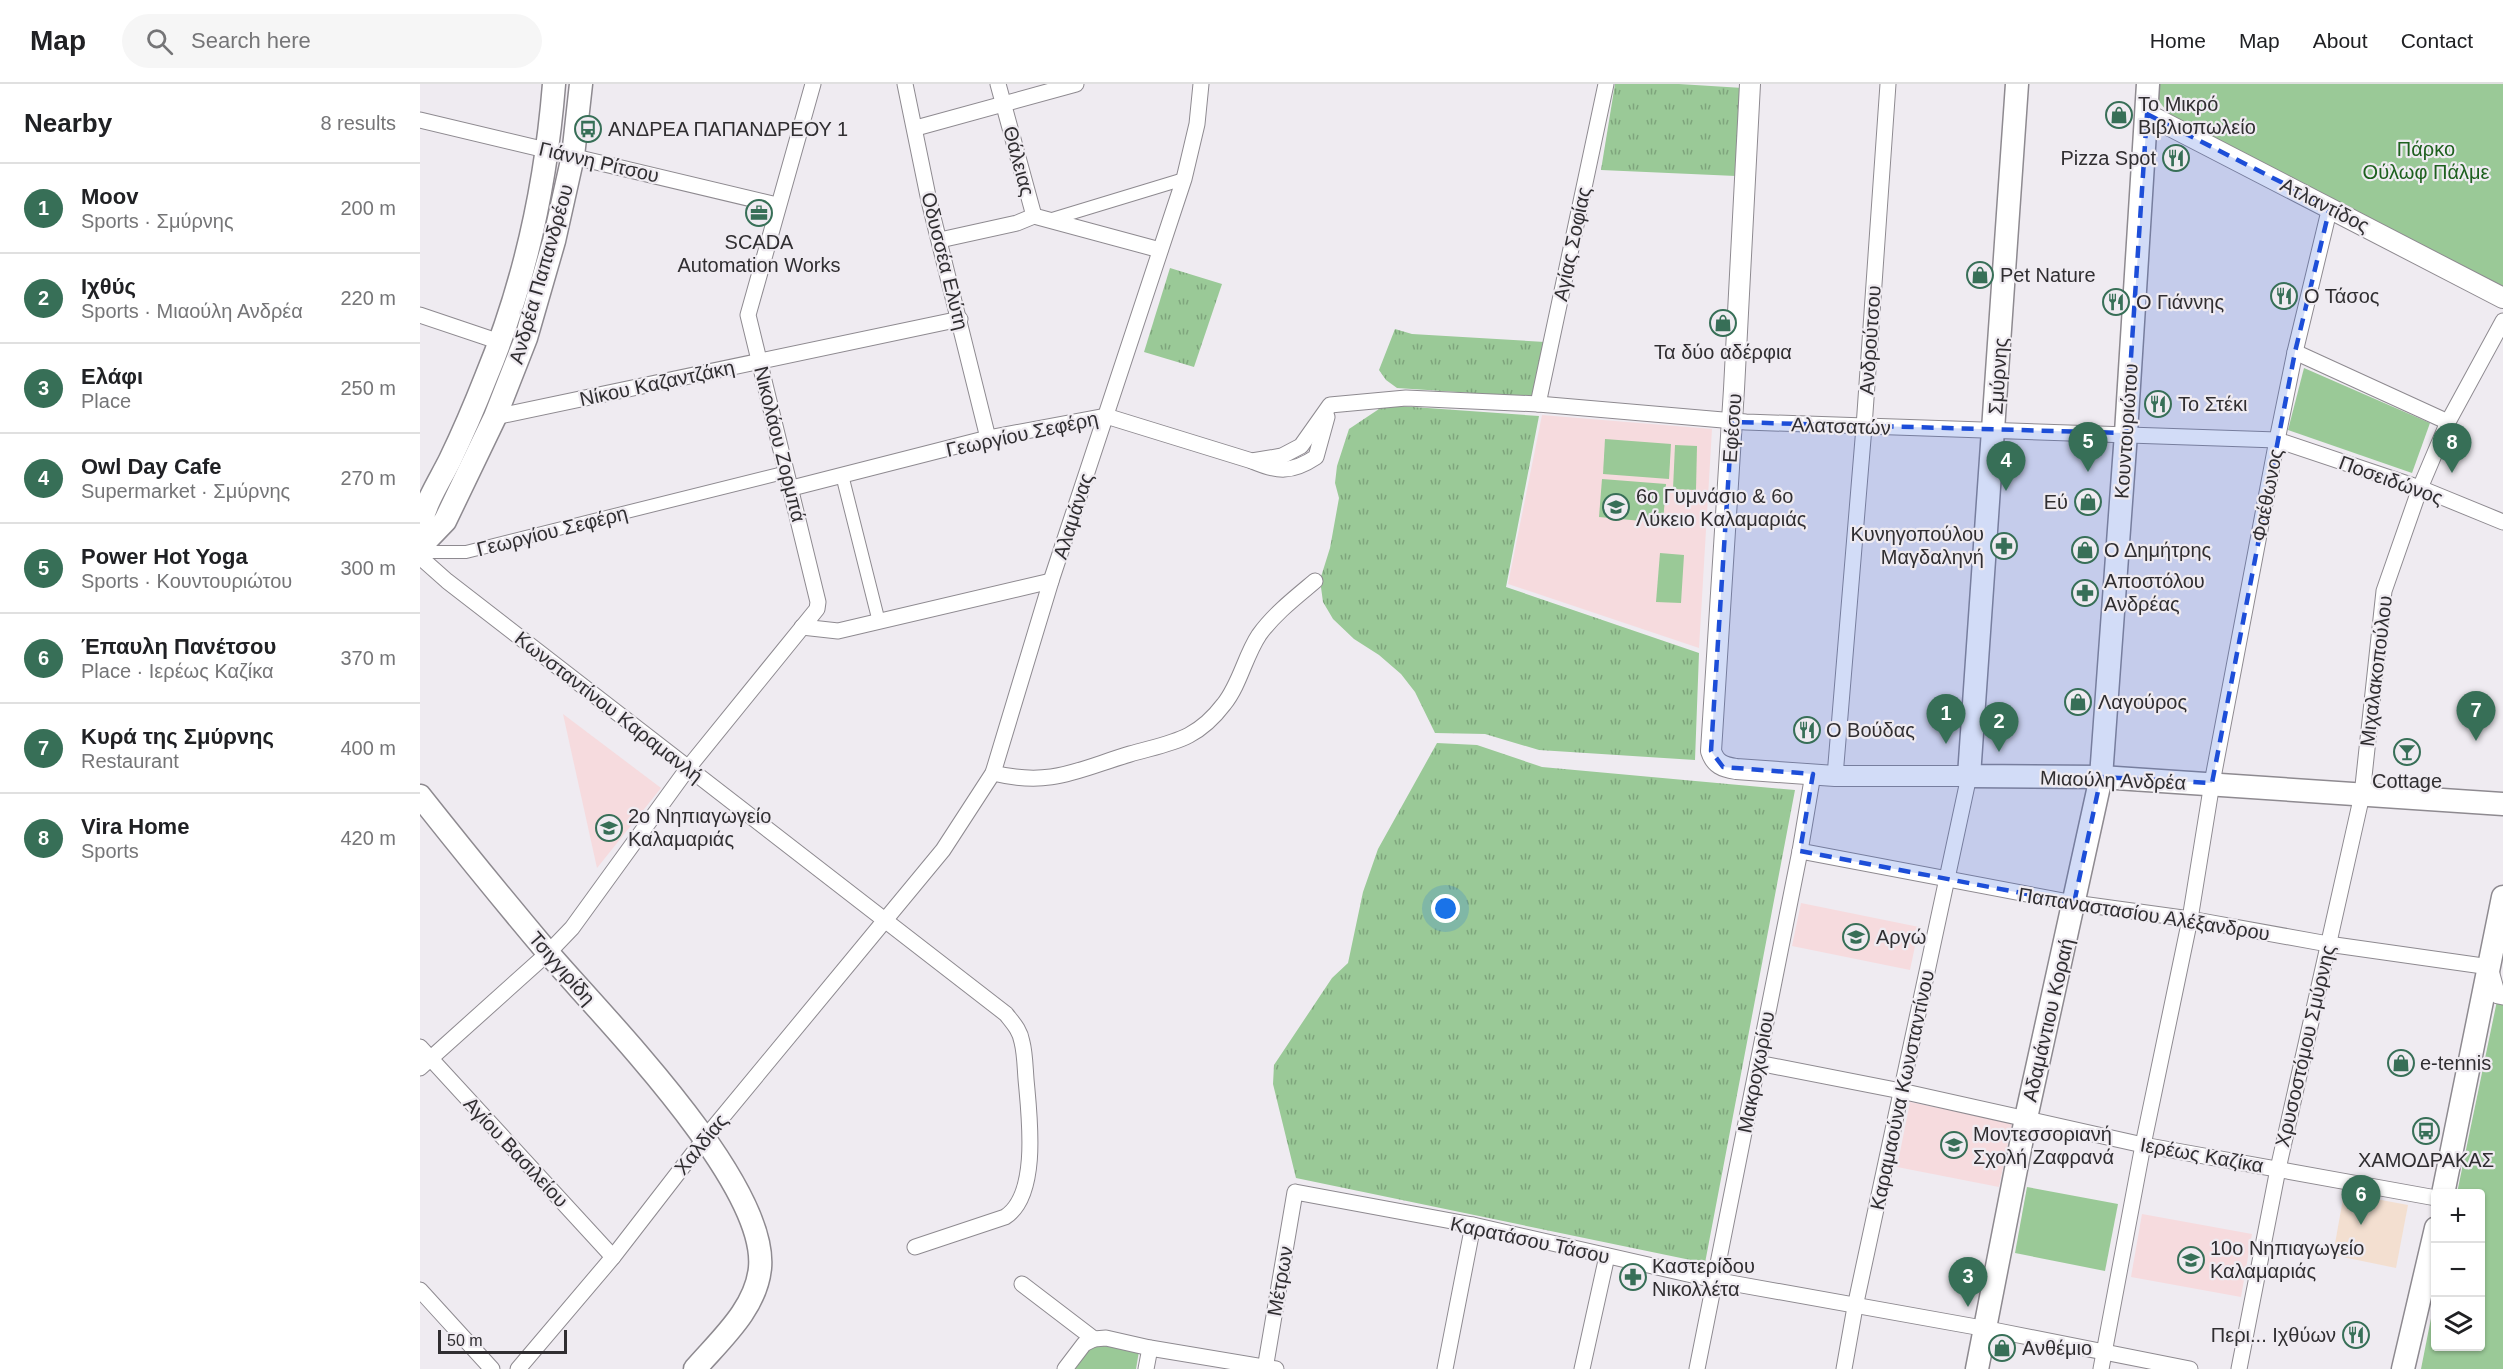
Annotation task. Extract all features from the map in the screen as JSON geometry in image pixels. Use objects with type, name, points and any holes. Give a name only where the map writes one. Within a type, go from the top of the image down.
[{"type":"main road","name":"Ανδρέα Παπανδρέου","points":[[420,526],[423,513],[450,460],[500,342],[530,240],[548,150],[554,84]]},
{"type":"main road","name":"Ανδρέα Παπανδρέου","points":[[420,547],[446,521],[495,417],[526,339],[554,242],[573,156],[581,84]]},
{"type":"main road","name":"Σμύρνης","points":[[1969,777],[1995,431],[2017,84]]},
{"type":"main road","name":"Κουντουριώτου","points":[[2101,777],[2148,84]]},
{"type":"main road","name":"Μιαούλη Ανδρέα","points":[[1969,777],[2101,777],[2503,804]]},
{"type":"main road","name":"Αδαμάντιου Κοραή","points":[[1977,1369],[2026,1118],[2101,777]]},
{"type":"main road","name":"Τσιγγιρίδη","points":[[420,796],[548,953],[630,1046],[705,1138],[728,1175],[748,1215],[759,1248],[760,1267],[756,1286],[744,1309],[695,1369]]},
{"type":"main road","points":[[2444,1189],[2503,897]]},
{"type":"main road","points":[[2403,1369],[2432,1243]]},
{"type":"street","name":"Νικολάου Ζορμπά","points":[[423,1058],[548,953],[582,915],[688,768],[817,609],[818,602],[792,488],[748,309],[813,84]]},
{"type":"street","name":"Οδυσσέα Ελύτη","points":[[905,84],[916,128],[929,201],[988,438]]},
{"type":"street","name":"Θάλειας","points":[[998,84],[1041,218],[1160,250]]},
{"type":"street","points":[[916,128],[1076,84]]},
{"type":"street","name":"Αλαμάνας","points":[[886,920],[943,850],[993,773],[1052,581],[1184,179],[1197,124],[1201,84]]},
{"type":"street","name":"Αγίας Σοφίας","points":[[1538,404],[1606,84]]},
{"type":"street","name":"Εφέσου","points":[[1723,767],[1716,761],[1711,751],[1750,84]]},
{"type":"street","name":"Ανδρούτσου","points":[[1835,776],[1864,427],[1888,84]]},
{"type":"street","name":"Ατλαντίδος","points":[[2147,114],[2503,298]]},
{"type":"street","name":"Γιάννη Ρίτσου","points":[[420,120],[777,205]]},
{"type":"street","points":[[940,240],[1041,218],[1184,179]]},
{"type":"street","name":"Φαέθωνος","points":[[2101,1369],[2143,1145],[2190,919],[2211,783],[2277,440],[2295,352],[2330,207]]},
{"type":"street","points":[[420,315],[500,342]]},
{"type":"street","name":"Νίκου Καζαντζάκη","points":[[495,417],[960,319]]},
{"type":"street","name":"Μιχαλακοπούλου","points":[[2362,795],[2384,591],[2420,488],[2448,422],[2503,321]]},
{"type":"street","points":[[2295,352],[2448,422]]},
{"type":"street","name":"Αλατσατών","points":[[1330,405],[1406,398],[1538,404],[1732,422],[2126,433],[2277,440]]},
{"type":"street","name":"Γεωργίου Σεφέρη","points":[[792,488],[988,438],[1106,416],[1252,461],[1270,469],[1287,469],[1302,466],[1316,457],[1330,405]]},
{"type":"street","name":"Ποσειδώνος","points":[[2277,440],[2420,488],[2503,522]]},
{"type":"street","name":"Γεωργίου Σεφέρη","points":[[420,552],[466,552],[788,472]]},
{"type":"street","points":[[842,475],[879,622]]},
{"type":"street","name":"Κωνσταντίνου Καραμανλή","points":[[420,557],[447,581],[1006,1014],[1017,1027],[1022,1042],[1029,1115],[1027,1172],[1019,1203],[1014,1211],[1005,1217],[915,1246]]},
{"type":"street","points":[[802,627],[838,631],[1052,581]]},
{"type":"street","points":[[993,773],[1019,779],[1061,777],[1130,754],[1172,744],[1191,736],[1209,722],[1226,703],[1260,633],[1315,581]]},
{"type":"street","name":"Μιαούλη Ανδρέα","points":[[1723,767],[1835,776],[1969,777]]},
{"type":"street","name":"Μακροχωρίου","points":[[1697,1369],[1800,851],[1813,774]]},
{"type":"street","name":"Καραμαούνα Κωνσταντίνου","points":[[1844,1369],[1855,1307],[1969,777]]},
{"type":"street","name":"Χρυσοστόμου Σμύρνης","points":[[2239,1369],[2278,1169],[2362,795]]},
{"type":"street","name":"Παπαναστασίου Αλέξανδρου","points":[[1800,851],[1947,881],[2074,903],[2190,919],[2328,944],[2490,967]]},
{"type":"street","name":"Χαλδίας","points":[[518,1369],[613,1257],[705,1138],[886,920]]},
{"type":"street","points":[[2490,967],[2498,996],[2503,997]]},
{"type":"street","name":"Αγίου Βασιλείου","points":[[423,1058],[613,1257]]},
{"type":"street","name":"Ιερέως Καζίκα","points":[[1758,1063],[1901,1091],[2143,1145],[2431,1197]]},
{"type":"street","name":"Καρατάσου Τάσου","points":[[1295,1192],[1473,1225],[1714,1280],[1855,1307],[1984,1328],[2190,1369]]},
{"type":"street","name":"Μέτρων","points":[[1268,1368],[1295,1192]]},
{"type":"street","points":[[1445,1369],[1473,1225]]},
{"type":"street","points":[[1582,1369],[1607,1256]]},
{"type":"street","points":[[1022,1284],[1094,1339]]},
{"type":"street","points":[[420,1290],[492,1369]]},
{"type":"street","points":[[1065,1369],[1084,1344],[1094,1339],[1106,1338],[1150,1348],[1268,1368]]},
{"type":"street","points":[[1146,1369],[1150,1348]]},
{"type":"highlighted area","points":[[2147,114],[2330,207],[2295,352],[2212,783],[2101,777],[2074,903],[1800,851],[1813,774],[1723,767],[1711,751],[1732,422],[2126,433]]},
{"type":"shaded area","name":"6ο Γυμνάσιο & 6ο Λύκειο Καλαμαριάς","points":[[1542,415],[1712,429],[1699,648],[1508,584]]},
{"type":"shaded area","name":"2ο Νηπιαγωγείο Καλαμαριάς","points":[[563,714],[661,788],[597,868]]},
{"type":"shaded area","name":"Αργώ","points":[[1801,903],[1919,927],[1910,970],[1792,946]]},
{"type":"shaded area","name":"Μοντεσσοριανή Σχολή Ζαφρανά","points":[[1910,1102],[2012,1123],[1999,1187],[1897,1167]]},
{"type":"shaded area","points":[[2344,1193],[2408,1205],[2396,1268],[2333,1255]]},
{"type":"shaded area","name":"10ο Νηπιαγωγείο Καλαμαριάς","points":[[2142,1214],[2252,1234],[2241,1297],[2131,1277]]},
{"type":"green space","points":[[1615,84],[1679,84],[1743,88],[1736,176],[1601,170]]},
{"type":"green space","name":"Πάρκο Ούλωφ Πάλμε","points":[[2156,84],[2503,84],[2503,287],[2169,114],[2155,96]]},
{"type":"green space","points":[[1170,268],[1222,284],[1194,367],[1144,352]]},
{"type":"green space","points":[[1395,329],[1412,334],[1545,342],[1532,397],[1397,388],[1386,380],[1379,370]]},
{"type":"green space","points":[[2304,368],[2430,423],[2412,473],[2288,430]]},
{"type":"green space","points":[[1385,405],[1539,416],[1506,587],[1699,653],[1695,760],[1539,750],[1485,734],[1435,733],[1415,692],[1401,674],[1379,655],[1354,639],[1333,619],[1323,602],[1320,580],[1330,548],[1339,498],[1335,483],[1337,466],[1349,429]]},
{"type":"green space","points":[[1605,439],[1671,444],[1669,479],[1603,474]]},
{"type":"green space","points":[[1675,445],[1697,446],[1696,490],[1673,489]]},
{"type":"green space","points":[[1602,479],[1666,484],[1663,523],[1599,517]]},
{"type":"green space","points":[[1660,553],[1684,555],[1681,603],[1656,602]]},
{"type":"green space","points":[[1437,743],[1477,745],[1542,767],[1795,790],[1705,1263],[1296,1178],[1273,1084],[1274,1065],[1332,978],[1348,963],[1363,892],[1378,849]]},
{"type":"green space","points":[[2498,996],[2503,997],[2503,1369],[2421,1369],[2431,1318],[2431,1351],[2485,1351],[2485,1189],[2458,1189]]},
{"type":"green space","points":[[2027,1187],[2118,1204],[2105,1271],[2015,1253]]},
{"type":"green space","points":[[1096,1344],[1139,1351],[1136,1369],[1071,1369],[1087,1348]]},
{"type":"place","name":"Το Μικρό Βιβλιοπωλείο","points":[[2119,115]]},
{"type":"place","name":"ΑΝΔΡΕΑ ΠΑΠΑΝΔΡΕΟΥ 1","points":[[588,129]]},
{"type":"place","name":"Pizza Spot","points":[[2176,158]]},
{"type":"place","name":"SCADA Automation Works","points":[[759,213]]},
{"type":"place","name":"Pet Nature","points":[[1980,275]]},
{"type":"place","name":"Ο Τάσος","points":[[2284,296]]},
{"type":"place","name":"Ο Γιάννης","points":[[2116,302]]},
{"type":"place","name":"Τα δύο αδέρφια","points":[[1723,323]]},
{"type":"place","name":"Το Στέκι","points":[[2158,404]]},
{"type":"place","name":"Power Hot Yoga","points":[[2088,472]]},
{"type":"place","name":"Vira Home","points":[[2452,473]]},
{"type":"place","name":"Owl Day Cafe","points":[[2006,491]]},
{"type":"place","name":"Εύ","points":[[2088,502]]},
{"type":"place","name":"6ο Γυμνάσιο & 6ο Λύκειο Καλαμαριάς","points":[[1616,507]]},
{"type":"place","name":"Κυνηγοπούλου Μαγδαληνή","points":[[2004,546]]},
{"type":"place","name":"Ο Δημήτρης","points":[[2085,550]]},
{"type":"place","name":"Αποστόλου Ανδρέας","points":[[2085,593]]},
{"type":"place","name":"Λαγούρος","points":[[2078,702]]},
{"type":"place","name":"Ο Βούδας","points":[[1807,730]]},
{"type":"place","name":"Κυρά της Σμύρνης","points":[[2476,741]]},
{"type":"place","name":"Moov","points":[[1946,744]]},
{"type":"place","name":"Ιχθύς","points":[[1999,752]]},
{"type":"place","name":"Cottage","points":[[2407,752]]},
{"type":"place","name":"2ο Νηπιαγωγείο Καλαμαριάς","points":[[609,828]]},
{"type":"place","name":"Αργώ","points":[[1856,937]]},
{"type":"place","name":"e-tennis","points":[[2401,1063]]},
{"type":"place","name":"ΧΑΜΟΔΡΑΚΑΣ","points":[[2426,1131]]},
{"type":"place","name":"Μοντεσσοριανή Σχολή Ζαφρανά","points":[[1954,1145]]},
{"type":"place","name":"Έπαυλη Πανέτσου","points":[[2361,1225]]},
{"type":"place","name":"10ο Νηπιαγωγείο Καλαμαριάς","points":[[2191,1260]]},
{"type":"place","name":"Καστερίδου Νικολλέτα","points":[[1633,1277]]},
{"type":"place","name":"Ελάφι","points":[[1968,1307]]},
{"type":"place","name":"Περι... Ιχθύων","points":[[2356,1335]]},
{"type":"place","name":"Ανθέμιο","points":[[2002,1348]]}]
